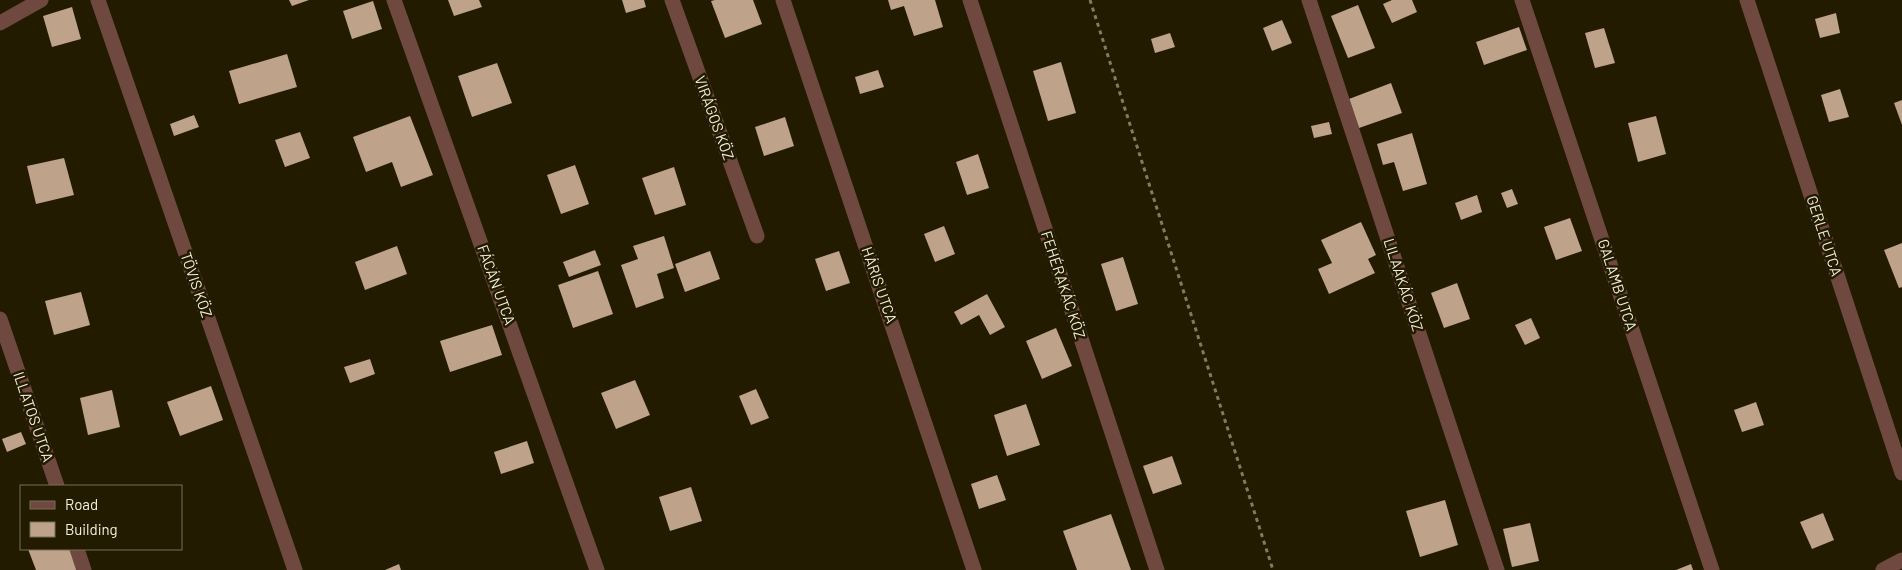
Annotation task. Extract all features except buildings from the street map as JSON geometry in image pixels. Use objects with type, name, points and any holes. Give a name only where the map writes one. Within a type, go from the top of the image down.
[{"type":"street","points":[[0,23],[41,0]]},
{"type":"street","name":"TÖVIS KÖZ","points":[[98,0],[295,570]]},
{"type":"street","name":"FÁCÁN UTCA","points":[[394,0],[597,570]]},
{"type":"street","name":"VIRÁGOS KÖZ","points":[[672,0],[757,236]]},
{"type":"street","name":"HÁRIS UTCA","points":[[783,0],[974,570]]},
{"type":"street","name":"FEHÉRAKÁC KÖZ","points":[[970,0],[1157,570]]},
{"type":"street","name":"LILAAKÁC KÖZ","points":[[1309,0],[1497,570]]},
{"type":"street","name":"GALAMB UTCA","points":[[1522,0],[1712,570]]},
{"type":"street","name":"GERLE UTCA","points":[[1747,0],[1902,473]]},
{"type":"street","name":"ILLATOS UTCA","points":[[0,319],[57,485]]},
{"type":"street","points":[[77,550],[84,570]]},
{"type":"street","points":[[1883,570],[1902,560]]},
{"type":"path","points":[[1090,0],[1272,570]]}]
